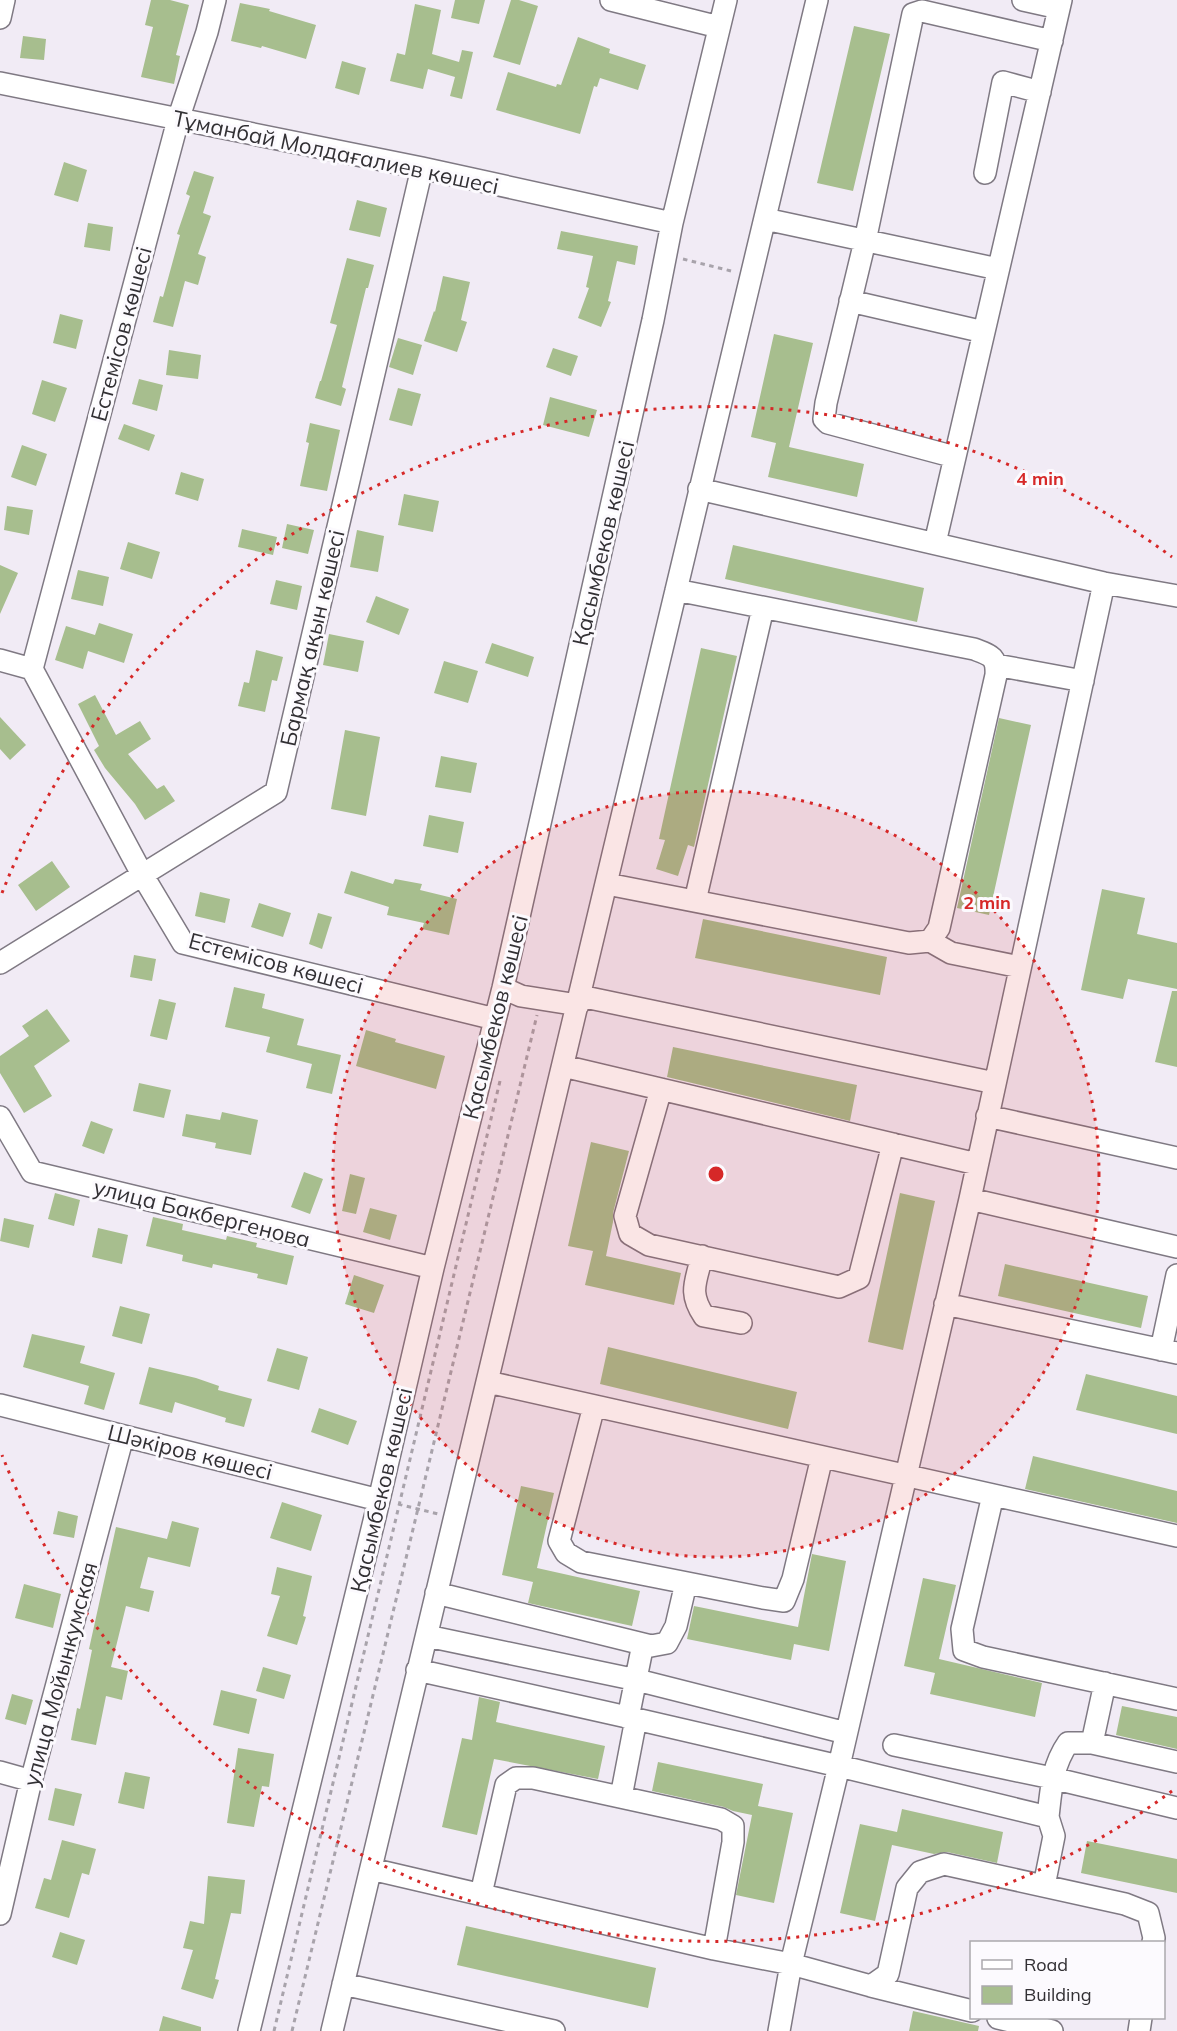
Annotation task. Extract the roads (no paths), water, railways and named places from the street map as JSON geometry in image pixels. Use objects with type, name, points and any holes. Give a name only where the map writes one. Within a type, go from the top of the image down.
[{"type":"street","points":[[0,18],[4,0]]},
{"type":"street","name":"Естемісов көшесі","points":[[215,0],[178,120],[32,669],[143,876],[183,943],[495,1018]]},
{"type":"street","points":[[611,0],[719,27]]},
{"type":"street","name":"Қасымбеков көшесі","points":[[249,2031],[503,988],[653,320],[672,223],[726,0]]},
{"type":"street","points":[[332,2031],[817,0]]},
{"type":"street","points":[[935,543],[1060,4],[1023,0]]},
{"type":"street","points":[[955,457],[828,423],[824,419],[913,14],[921,11],[1052,41]]},
{"type":"street","points":[[985,173],[1003,82],[1040,92]]},
{"type":"street","name":"Тұманбай Молдағалиев көшесі","points":[[0,83],[422,168],[672,223]]},
{"type":"street","name":"Бармақ ақын көшесі","points":[[0,963],[276,792],[422,168]]},
{"type":"street","points":[[765,219],[998,269]]},
{"type":"street","points":[[850,302],[984,332]]},
{"type":"street","points":[[699,489],[1104,583],[1177,596]]},
{"type":"street","points":[[779,2031],[791,1964],[839,1766],[977,1164],[1104,583]]},
{"type":"street","points":[[676,590],[974,649],[991,656],[996,665],[939,928],[930,941]]},
{"type":"street","points":[[695,901],[763,608]]},
{"type":"street","points":[[0,660],[32,669]]},
{"type":"street","points":[[996,665],[1083,681]]},
{"type":"street","points":[[607,884],[909,943],[930,941],[951,953],[1020,967]]},
{"type":"street","points":[[503,988],[521,996],[579,1000],[994,1083]]},
{"type":"street","points":[[563,1066],[977,1164]]},
{"type":"street","points":[[660,1089],[625,1216],[630,1234],[649,1245],[839,1287],[859,1278],[893,1144]]},
{"type":"street","points":[[987,1116],[1177,1158]]},
{"type":"street","name":"улица Бакбергенова","points":[[0,1117],[32,1172],[433,1269]]},
{"type":"street","points":[[969,1199],[1177,1247]]},
{"type":"street","points":[[702,1256],[693,1296],[697,1305],[704,1316],[741,1323]]},
{"type":"street","points":[[945,1304],[1169,1352],[1177,1275]]},
{"type":"street","points":[[488,1382],[1177,1536]]},
{"type":"street","name":"Шәкіров көшесі","points":[[0,1405],[379,1500]]},
{"type":"street","points":[[594,1406],[559,1541],[566,1553],[581,1562],[784,1601],[793,1579],[822,1457]]},
{"type":"street","name":"улица Мойынкумская","points":[[0,1914],[32,1781],[123,1436]]},
{"type":"street","points":[[993,1495],[962,1629],[964,1650],[983,1657],[1177,1699]]},
{"type":"street","points":[[436,1593],[651,1646],[667,1643],[676,1626],[686,1582]]},
{"type":"street","points":[[427,1636],[637,1680],[846,1732]]},
{"type":"street","points":[[621,1797],[643,1644]]},
{"type":"street","points":[[417,1670],[839,1766],[1048,1817]]},
{"type":"street","points":[[1092,1743],[1105,1683]]},
{"type":"street","points":[[1044,1886],[1054,1836],[1048,1817],[1052,1778],[1059,1755],[1068,1743],[1092,1743],[1177,1762]]},
{"type":"street","points":[[894,1745],[1052,1778],[1177,1808]]},
{"type":"street","points":[[0,1772],[32,1781]]},
{"type":"street","points":[[481,1894],[506,1785],[516,1779],[533,1778],[722,1819],[733,1826],[733,1842],[714,1948]]},
{"type":"street","points":[[871,1986],[888,1974],[907,1888],[920,1872],[945,1864],[1125,1904],[1148,1913],[1153,1941]]},
{"type":"street","points":[[370,1869],[791,1964],[970,2011]]},
{"type":"street","points":[[343,1984],[554,2031]]},
{"type":"street","points":[[1002,2019],[1052,2031]]}]
